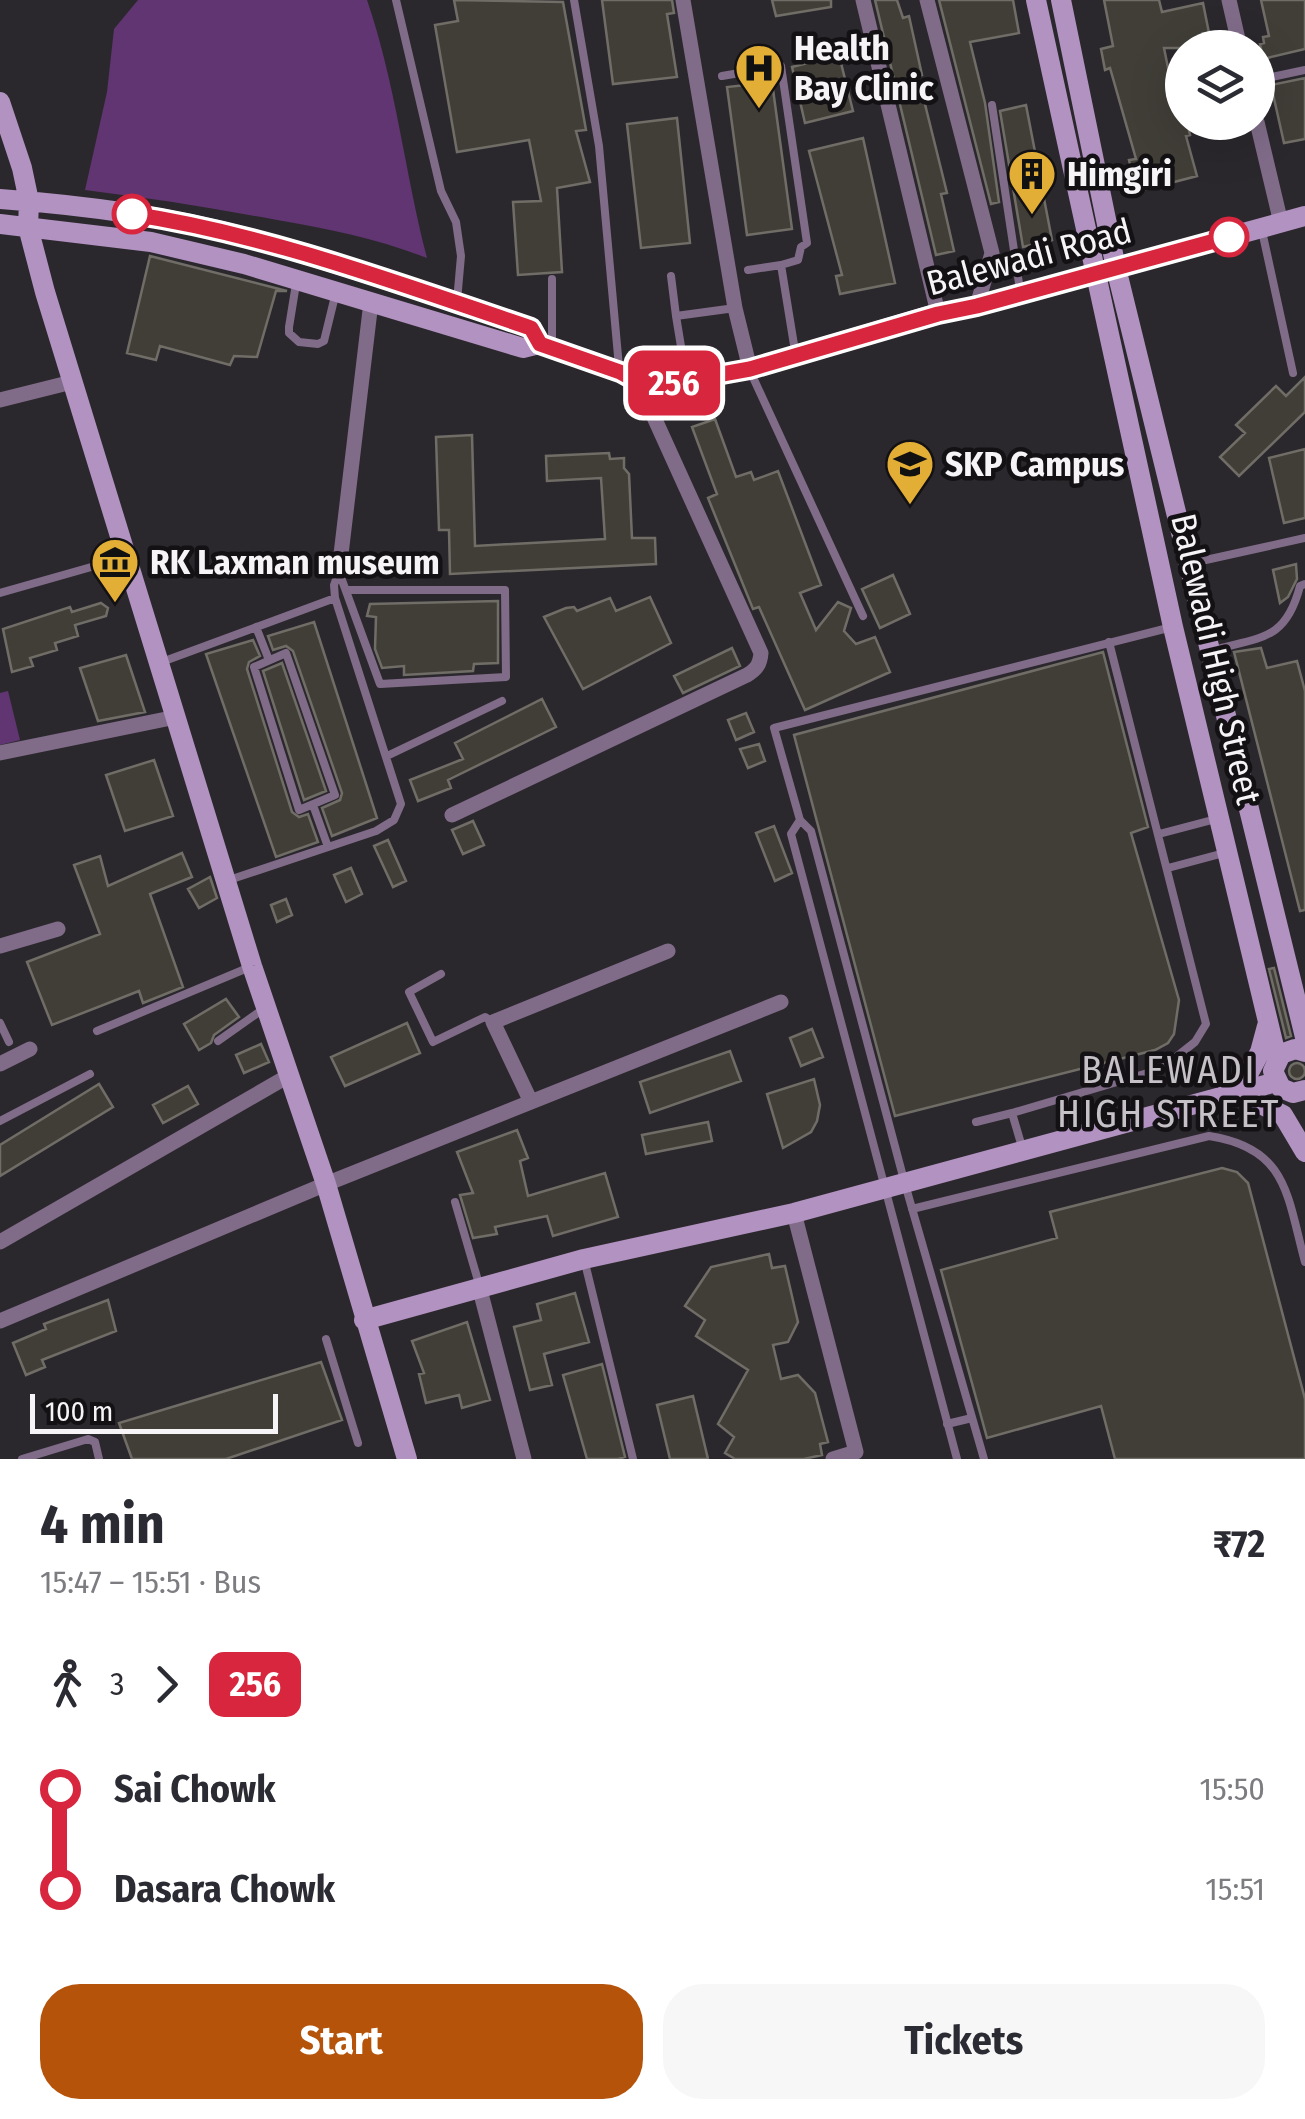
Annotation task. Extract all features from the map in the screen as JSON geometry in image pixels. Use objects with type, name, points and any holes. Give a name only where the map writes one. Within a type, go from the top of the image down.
[{"type":"street","points":[[683,0],[734,308],[750,369]]},
{"type":"street","points":[[864,0],[938,314]]},
{"type":"street","points":[[927,0],[992,253],[977,306]]},
{"type":"street","points":[[1036,0],[1106,271]]},
{"type":"street","points":[[1062,0],[1106,271]]},
{"type":"street","points":[[1229,0],[1236,30]]},
{"type":"street","points":[[0,102],[18,153],[29,201],[28,227],[72,382],[252,966],[326,1184],[389,1427],[407,1459]]},
{"type":"street","points":[[1259,140],[1271,226]]},
{"type":"street","name":"Balewadi Road","points":[[0,199],[162,219],[238,235],[531,328],[546,346]]},
{"type":"street","name":"Balewadi Road","points":[[0,224],[150,242],[244,264],[524,348],[546,346],[629,376],[667,384],[750,369],[938,314],[1305,216]]},
{"type":"street","name":"Balewadi High Street","points":[[1106,271],[1188,564],[1300,995],[1305,1032]]},
{"type":"street","name":"Balewadi High Street","points":[[1106,271],[1173,627],[1268,1016],[1277,1059],[1273,1070],[1289,1088]]},
{"type":"street","points":[[339,571],[371,302]]},
{"type":"street","points":[[452,815],[747,675],[760,662],[761,653],[629,376]]},
{"type":"street","points":[[0,400],[72,382]]},
{"type":"street","points":[[0,753],[176,717]]},
{"type":"street","points":[[0,946],[58,928]]},
{"type":"street","points":[[531,1102],[493,1022],[668,951]]},
{"type":"street","points":[[0,1321],[326,1184],[781,1002]]},
{"type":"street","points":[[1238,1093],[1260,1052],[1268,1016]]},
{"type":"street","points":[[0,1064],[30,1050]]},
{"type":"street","points":[[1277,1059],[1288,1050],[1305,1052]]},
{"type":"street","points":[[0,1242],[290,1075]]},
{"type":"street","points":[[363,1332],[480,1290],[584,1259],[794,1213],[1238,1093],[1289,1088],[1305,1152]]},
{"type":"street","points":[[1238,1093],[1282,1116],[1305,1152]]},
{"type":"street","points":[[794,1213],[856,1452],[833,1459]]},
{"type":"street","points":[[480,1290],[524,1459]]},
{"type":"lane","points":[[396,0],[441,191],[456,222],[461,256],[457,304]]},
{"type":"lane","points":[[574,0],[599,146],[629,376]]},
{"type":"lane","points":[[722,76],[780,66],[806,243],[798,260],[748,270]]},
{"type":"lane","points":[[1275,76],[1305,70]]},
{"type":"lane","points":[[992,105],[1021,294]]},
{"type":"lane","points":[[1271,226],[1293,373]]},
{"type":"lane","points":[[781,265],[796,356]]},
{"type":"lane","points":[[671,276],[687,381]]},
{"type":"lane","points":[[546,346],[552,279]]},
{"type":"lane","points":[[297,280],[289,326],[299,342],[324,341],[336,291]]},
{"type":"lane","points":[[676,316],[734,308]]},
{"type":"lane","points":[[750,369],[863,616]]},
{"type":"lane","points":[[1188,564],[1305,538]]},
{"type":"lane","points":[[0,593],[127,556]]},
{"type":"lane","points":[[339,571],[380,684],[506,678],[505,590],[347,590]]},
{"type":"lane","points":[[226,881],[376,831],[394,820],[401,804],[335,598],[339,571]]},
{"type":"lane","points":[[1208,650],[1275,632],[1292,615],[1300,586],[1305,584]]},
{"type":"lane","points":[[160,663],[335,598]]},
{"type":"lane","points":[[256,627],[269,660]]},
{"type":"lane","points":[[956,1459],[895,1187],[898,1157],[812,831],[800,820],[774,728],[1173,627]]},
{"type":"lane","points":[[976,1122],[1161,1068],[1194,1042],[1206,1024],[1109,642]]},
{"type":"lane","points":[[286,653],[336,795],[300,810],[254,667],[269,660],[286,653]]},
{"type":"lane","points":[[386,756],[502,701]]},
{"type":"lane","points":[[313,805],[328,847]]},
{"type":"lane","points":[[1159,834],[1220,818]]},
{"type":"lane","points":[[800,820],[791,834],[879,1160],[912,1209],[984,1459]]},
{"type":"lane","points":[[1168,868],[1229,852]]},
{"type":"lane","points":[[97,1031],[252,966]]},
{"type":"lane","points":[[441,974],[408,992],[433,1042],[485,1017],[493,1022]]},
{"type":"lane","points":[[218,1041],[266,1008]]},
{"type":"lane","points":[[0,1022],[9,1042]]},
{"type":"lane","points":[[0,1121],[90,1074]]},
{"type":"lane","points":[[1012,1113],[1023,1151]]},
{"type":"lane","points":[[912,1209],[1210,1136],[1251,1146],[1270,1162],[1284,1186],[1305,1262]]},
{"type":"lane","points":[[455,1202],[480,1290]]},
{"type":"lane","points":[[584,1259],[633,1459]]},
{"type":"lane","points":[[326,1338],[358,1443]]},
{"type":"lane","points":[[947,1424],[972,1418]]},
{"type":"lane","points":[[22,1459],[88,1438],[95,1442],[100,1459]]},
{"type":"shaded area","points":[[138,0],[367,0],[386,64],[427,258],[315,227],[85,190],[107,92],[114,29]]},
{"type":"shaded area","points":[[8,691],[20,740],[0,745],[0,693]]},
{"type":"building","points":[[454,0],[563,2],[586,130],[576,131],[590,182],[557,188],[562,272],[518,275],[513,202],[541,201],[529,140],[457,152],[435,25],[458,21]]},
{"type":"building","points":[[602,0],[672,0],[674,13],[667,14],[677,77],[613,84]]},
{"type":"building","points":[[772,0],[831,0],[831,7],[776,16]]},
{"type":"building","points":[[875,0],[897,0],[903,18],[909,16],[922,75],[918,76],[947,193],[941,194],[954,251],[936,255]]},
{"type":"building","points":[[939,0],[1013,0],[1019,33],[970,42],[985,103],[999,202],[991,204]]},
{"type":"building","points":[[1104,0],[1159,0],[1162,12],[1203,3],[1208,30],[1165,30],[1164,48],[1165,140],[1187,140],[1197,176],[1136,192],[1129,160],[1136,159],[1101,49],[1113,46]]},
{"type":"building","points":[[1261,0],[1305,0],[1305,49],[1275,56],[1275,30],[1268,30]]},
{"type":"building","points":[[839,55],[853,111],[805,123],[792,67]]},
{"type":"building","points":[[1305,78],[1305,139],[1284,143],[1275,84]]},
{"type":"building","points":[[772,82],[792,229],[747,235],[727,87]]},
{"type":"building","points":[[1026,105],[1052,240],[1023,247],[1000,111]]},
{"type":"building","points":[[677,118],[690,243],[641,248],[627,124]]},
{"type":"building","points":[[863,138],[895,283],[840,294],[836,276],[842,275],[809,151]]},
{"type":"building","points":[[150,256],[287,291],[276,291],[257,357],[234,356],[230,365],[160,346],[156,360],[127,353]]},
{"type":"building","points":[[1305,377],[1305,412],[1239,476],[1220,457],[1245,433],[1236,425],[1276,386],[1286,396]]},
{"type":"building","points":[[715,419],[736,477],[751,472],[754,480],[778,471],[821,585],[800,593],[816,630],[838,602],[851,608],[844,631],[856,644],[875,637],[890,672],[805,710],[759,607],[753,609],[708,498],[717,494],[692,427]]},
{"type":"building","points":[[472,435],[475,546],[605,539],[601,478],[547,481],[546,456],[609,453],[610,459],[624,458],[629,474],[632,538],[655,538],[656,564],[450,574],[449,530],[439,530],[436,437]]},
{"type":"building","points":[[1305,449],[1305,518],[1284,523],[1269,458]]},
{"type":"building","points":[[1296,564],[1297,579],[1288,597],[1280,603],[1273,570]]},
{"type":"building","points":[[893,575],[910,614],[880,628],[862,589]]},
{"type":"building","points":[[650,597],[671,643],[583,689],[544,617],[566,608],[574,607],[577,611],[610,598],[616,611]]},
{"type":"building","points":[[498,601],[498,663],[474,664],[473,671],[404,675],[404,666],[382,668],[375,649],[376,617],[367,616],[370,604]]},
{"type":"building","points":[[101,603],[108,608],[106,616],[75,625],[78,636],[55,643],[57,650],[30,658],[33,666],[12,672],[3,629],[70,607],[72,612]]},
{"type":"building","points":[[314,622],[377,818],[332,836],[322,808],[340,800],[342,793],[293,651],[286,646],[273,650],[268,636]]},
{"type":"building","points":[[253,640],[260,656],[249,662],[247,669],[292,812],[299,817],[308,814],[318,842],[276,857],[206,654]]},
{"type":"building","points":[[732,648],[740,666],[683,693],[674,676]]},
{"type":"building","points":[[1261,648],[1267,668],[1297,661],[1305,691],[1305,910],[1300,911],[1234,652]]},
{"type":"building","points":[[1103,652],[1148,827],[1131,833],[1179,1000],[1174,1034],[1168,1043],[1155,1050],[895,1116],[794,735]]},
{"type":"building","points":[[126,655],[145,712],[98,721],[80,668]]},
{"type":"building","points":[[282,663],[326,791],[304,800],[263,671]]},
{"type":"building","points":[[542,699],[556,727],[448,780],[451,788],[418,801],[410,780],[463,759],[455,743]]},
{"type":"building","points":[[746,713],[754,732],[736,740],[728,720]]},
{"type":"building","points":[[759,744],[765,761],[748,768],[740,749]]},
{"type":"building","points":[[154,760],[173,816],[125,831],[106,775]]},
{"type":"building","points":[[473,821],[484,845],[463,854],[452,830]]},
{"type":"building","points":[[774,826],[792,873],[775,881],[756,833]]},
{"type":"building","points":[[388,840],[406,881],[393,887],[374,846]]},
{"type":"building","points":[[182,853],[192,877],[150,894],[183,987],[143,1003],[139,991],[52,1025],[27,962],[100,934],[74,865],[100,856],[108,886]]},
{"type":"building","points":[[351,868],[362,894],[346,902],[334,875]]},
{"type":"building","points":[[210,877],[217,898],[199,908],[188,889]]},
{"type":"building","points":[[286,899],[292,915],[277,922],[271,905]]},
{"type":"building","points":[[1274,968],[1291,1036],[1286,1038],[1269,969]]},
{"type":"building","points":[[226,999],[239,1017],[199,1050],[184,1024]]},
{"type":"building","points":[[407,1023],[420,1053],[345,1086],[331,1057]]},
{"type":"building","points":[[812,1029],[823,1057],[801,1066],[790,1038]]},
{"type":"building","points":[[261,1044],[269,1062],[244,1073],[236,1055]]},
{"type":"building","points":[[730,1051],[741,1081],[650,1113],[640,1082]]},
{"type":"building","points":[[1297,1063],[1305,1071],[1297,1079],[1289,1071]]},
{"type":"building","points":[[814,1079],[820,1105],[817,1121],[811,1132],[783,1148],[767,1094]]},
{"type":"building","points":[[99,1084],[113,1107],[0,1176],[0,1145]]},
{"type":"building","points":[[188,1086],[198,1104],[163,1123],[153,1105]]},
{"type":"building","points":[[708,1122],[712,1141],[646,1154],[642,1135]]},
{"type":"building","points":[[517,1130],[528,1158],[520,1161],[528,1196],[605,1173],[618,1217],[553,1236],[547,1216],[495,1227],[497,1234],[473,1238],[460,1195],[473,1193],[457,1152]]},
{"type":"building","points":[[1222,1168],[1237,1172],[1248,1183],[1305,1399],[1305,1459],[1115,1459],[1101,1406],[987,1438],[941,1270],[1057,1238],[1050,1212]]},
{"type":"building","points":[[769,1254],[772,1268],[785,1266],[798,1322],[788,1342],[773,1345],[781,1379],[798,1375],[815,1393],[828,1442],[820,1444],[822,1455],[804,1459],[735,1459],[725,1453],[734,1437],[718,1424],[748,1370],[696,1336],[705,1320],[685,1306],[711,1267]]},
{"type":"building","points":[[575,1293],[589,1342],[544,1354],[552,1385],[530,1390],[514,1327],[541,1320],[537,1304]]},
{"type":"building","points":[[108,1300],[116,1331],[42,1360],[45,1367],[26,1375],[13,1343],[46,1329],[44,1324]]},
{"type":"building","points":[[467,1322],[490,1400],[462,1408],[459,1395],[426,1403],[419,1374],[424,1373],[412,1341]]},
{"type":"building","points":[[321,1362],[342,1420],[226,1459],[132,1459],[119,1423]]},
{"type":"building","points":[[602,1364],[625,1457],[618,1459],[587,1459],[563,1375]]},
{"type":"building","points":[[693,1396],[708,1459],[670,1459],[657,1405]]},
{"type":"bus line","name":"256","points":[[132,214],[238,235],[380,278],[531,328],[540,344],[638,382],[667,384],[750,369],[938,314],[1229,237]]},
{"type":"place","name":"Health Bay Clinic","points":[[759,110]]},
{"type":"place","name":"Himgiri","points":[[1032,216]]},
{"type":"place","name":"SKP Campus","points":[[910,506]]},
{"type":"place","name":"RK Laxman museum","points":[[115,604]]},
{"type":"district","name":"BALEWADI HIGH STREET","points":[[1169,1092]]}]
